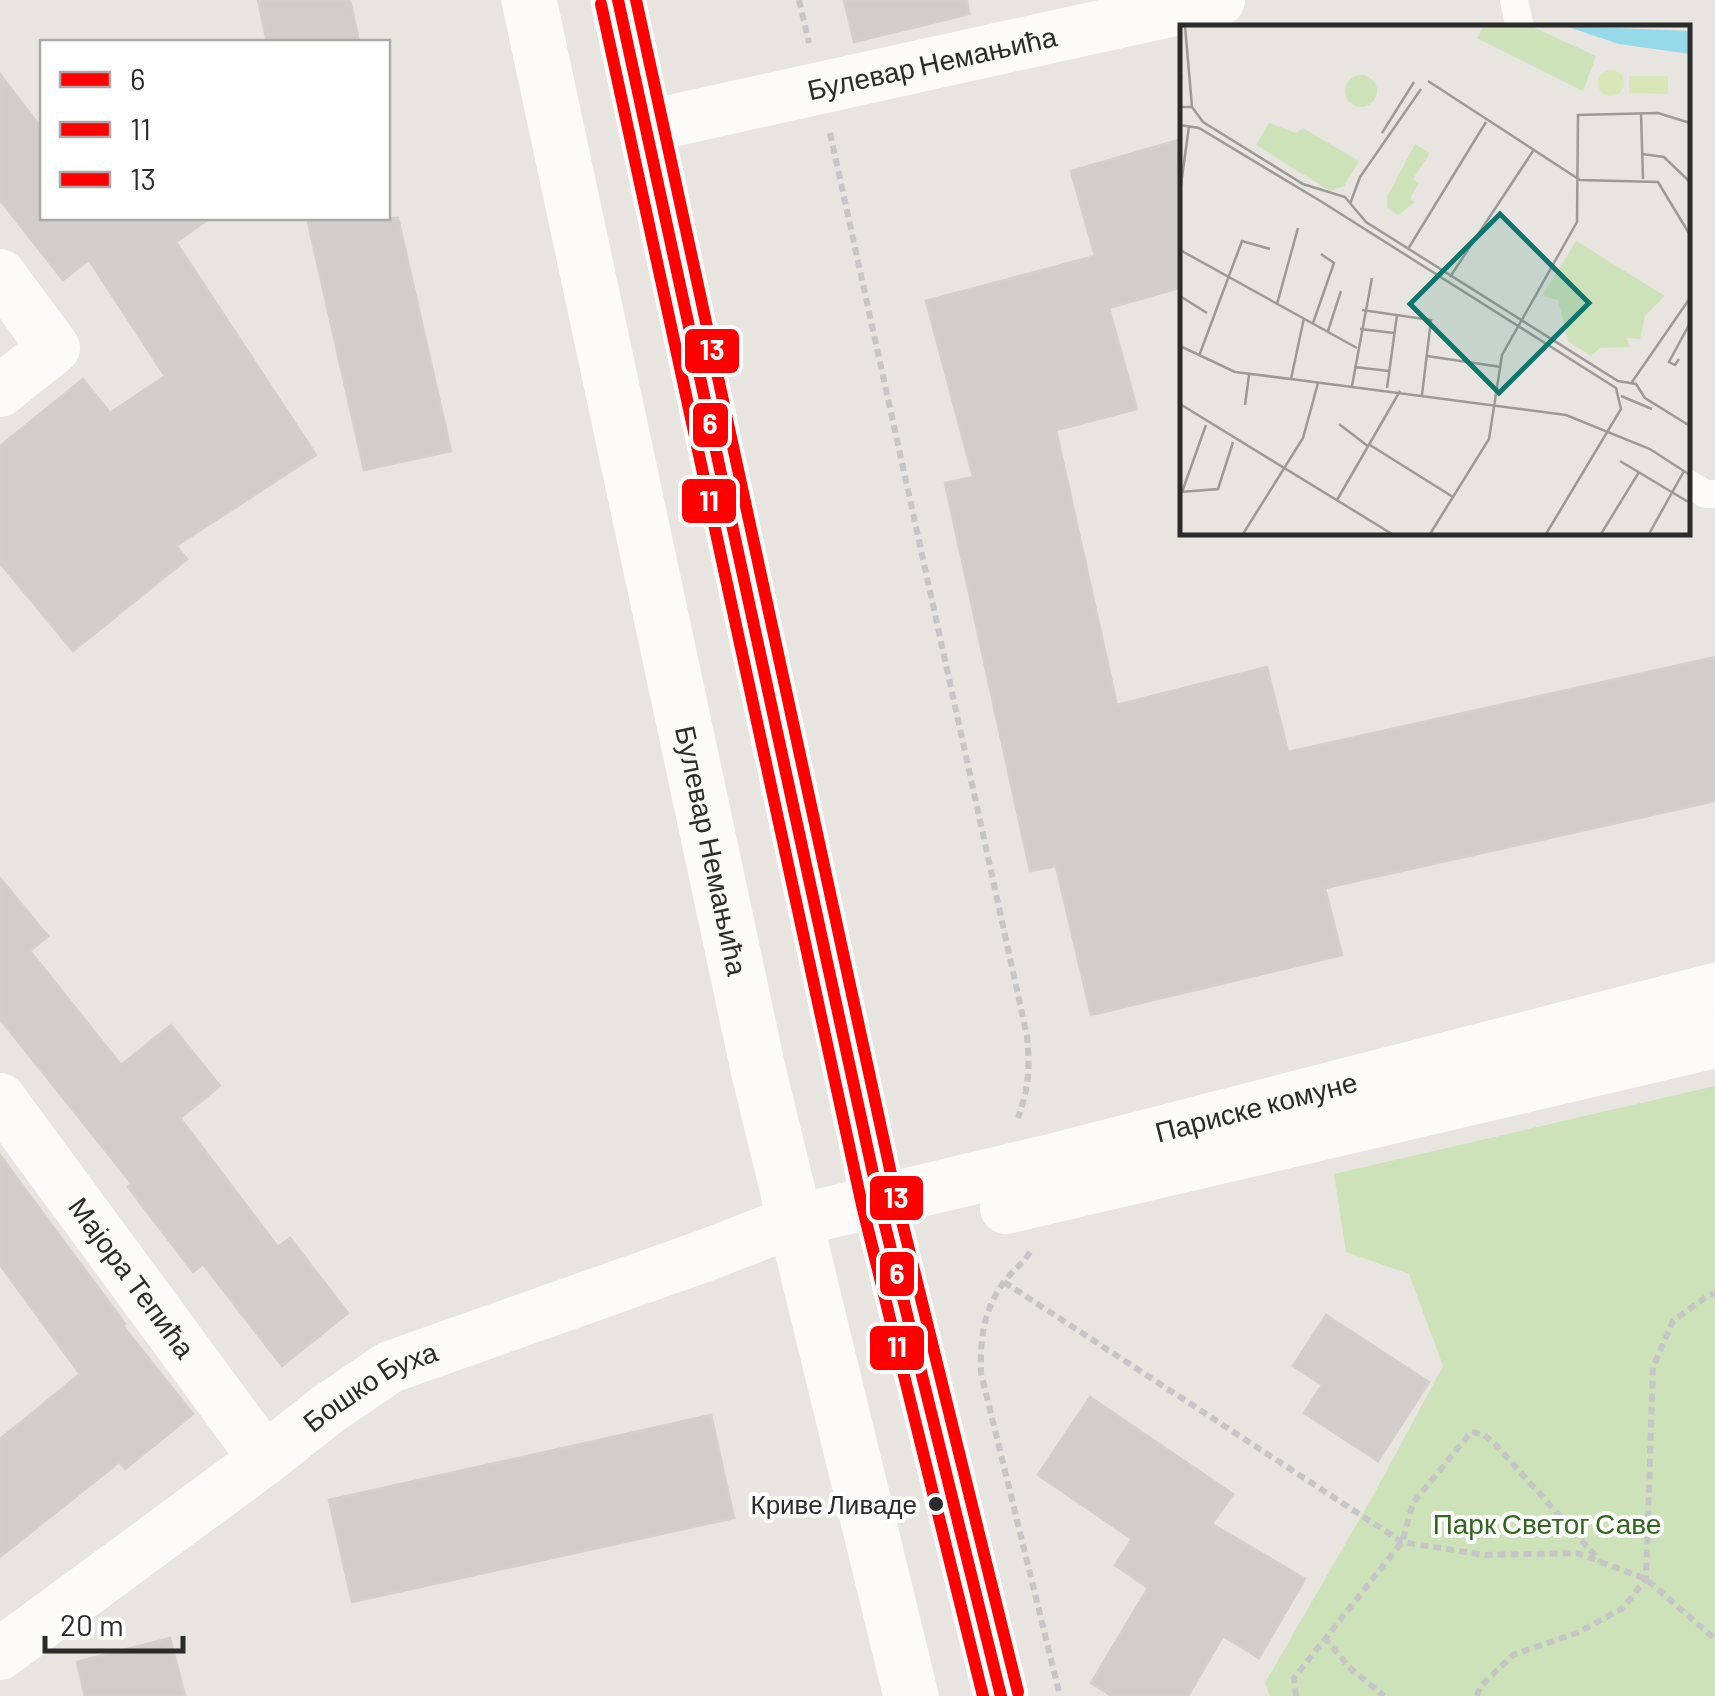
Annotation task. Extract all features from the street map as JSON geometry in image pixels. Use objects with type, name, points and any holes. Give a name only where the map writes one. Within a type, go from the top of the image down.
[{"type":"street","name":"Булевар Немањића","points":[[529,0],[758,1068],[911,1696]]},
{"type":"street","points":[[618,0],[884,1218],[1001,1696]]},
{"type":"street","name":"Булевар Немањића","points":[[644,127],[820,90],[1140,8],[1219,0]]},
{"type":"street","points":[[0,274],[54,348],[0,391]]},
{"type":"street","name":"Париске комуне","points":[[884,1218],[1051,1160],[1715,989]]},
{"type":"street","name":"Париске комуне","points":[[798,1237],[1715,1042]]},
{"type":"street","name":"Мајора Тепића","points":[[0,1099],[265,1459]]},
{"type":"street","name":"Бошко Буха","points":[[0,1654],[390,1366],[704,1256],[798,1237]]},
{"type":"lane","points":[[1514,0],[1519,25]]},
{"type":"lane","points":[[1690,485],[1706,494],[1715,494]]},
{"type":"path","points":[[820,90],[1026,1036],[1030,1074],[1013,1130]]},
{"type":"path","points":[[1034,1242],[1028,1256],[1004,1282],[984,1321],[981,1373],[1060,1696]]},
{"type":"path","points":[[1004,1282],[1402,1542],[1485,1555],[1577,1554],[1600,1561],[1646,1579],[1715,1639]]},
{"type":"path","points":[[1477,1696],[1480,1687],[1513,1655],[1580,1632],[1623,1608],[1646,1579],[1652,1367],[1672,1321],[1715,1294]]},
{"type":"path","points":[[1296,1696],[1294,1678],[1402,1542],[1412,1503],[1471,1432],[1484,1434],[1496,1445],[1600,1561]]},
{"type":"path","points":[[1324,1637],[1349,1667],[1384,1696]]},
{"type":"green space","name":"Парк Светог Саве","points":[[1715,1086],[1715,1696],[1270,1696],[1265,1683],[1443,1366],[1409,1274],[1346,1252],[1334,1174]]},
{"type":"building","points":[[258,0],[350,0],[359,40],[267,40]]},
{"type":"building","points":[[844,0],[967,0],[969,14],[854,42]]},
{"type":"building","points":[[0,74],[40,126],[40,220],[207,220],[176,242],[316,455],[176,546],[187,559],[73,651],[0,563],[0,446],[83,379],[110,413],[165,376],[89,260],[63,280],[0,200]]},
{"type":"building","points":[[1180,140],[1180,288],[1109,308],[1137,409],[1056,430],[1117,705],[1267,667],[1288,752],[1715,657],[1715,801],[1325,888],[1342,955],[1091,1015],[1056,866],[1030,871],[945,483],[973,477],[926,301],[1095,256],[1071,171]]},
{"type":"building","points":[[398,218],[451,451],[364,470],[307,220]]},
{"type":"building","points":[[0,878],[48,936],[30,951],[121,1065],[171,1025],[220,1086],[180,1118],[278,1247],[290,1238],[348,1313],[282,1366],[203,1264],[193,1272],[128,1187],[132,1184],[0,1019]]},
{"type":"building","points":[[0,1155],[123,1326],[193,1414],[125,1469],[119,1462],[0,1557],[0,1439],[80,1374],[0,1265]]},
{"type":"building","points":[[1326,1315],[1429,1382],[1378,1461],[1304,1413],[1322,1385],[1293,1366]]},
{"type":"building","points":[[1090,1397],[1233,1494],[1212,1524],[1305,1579],[1259,1658],[1223,1636],[1188,1696],[1112,1696],[1091,1683],[1148,1588],[1115,1565],[1132,1539],[1038,1475]]},
{"type":"building","points":[[711,1415],[734,1518],[352,1602],[329,1500]]},
{"type":"building","points":[[170,1638],[185,1696],[85,1696],[77,1662]]},
{"type":"transit line","name":"6","points":[[618,0],[879,1201],[1001,1696]]},
{"type":"transit line","name":"13","points":[[636,0],[896,1197],[1018,1692]]},
{"type":"transit line","name":"11","points":[[601,4],[862,1205],[983,1696]]},
{"type":"place","name":"Криве Ливаде","points":[[936,1504]]}]
